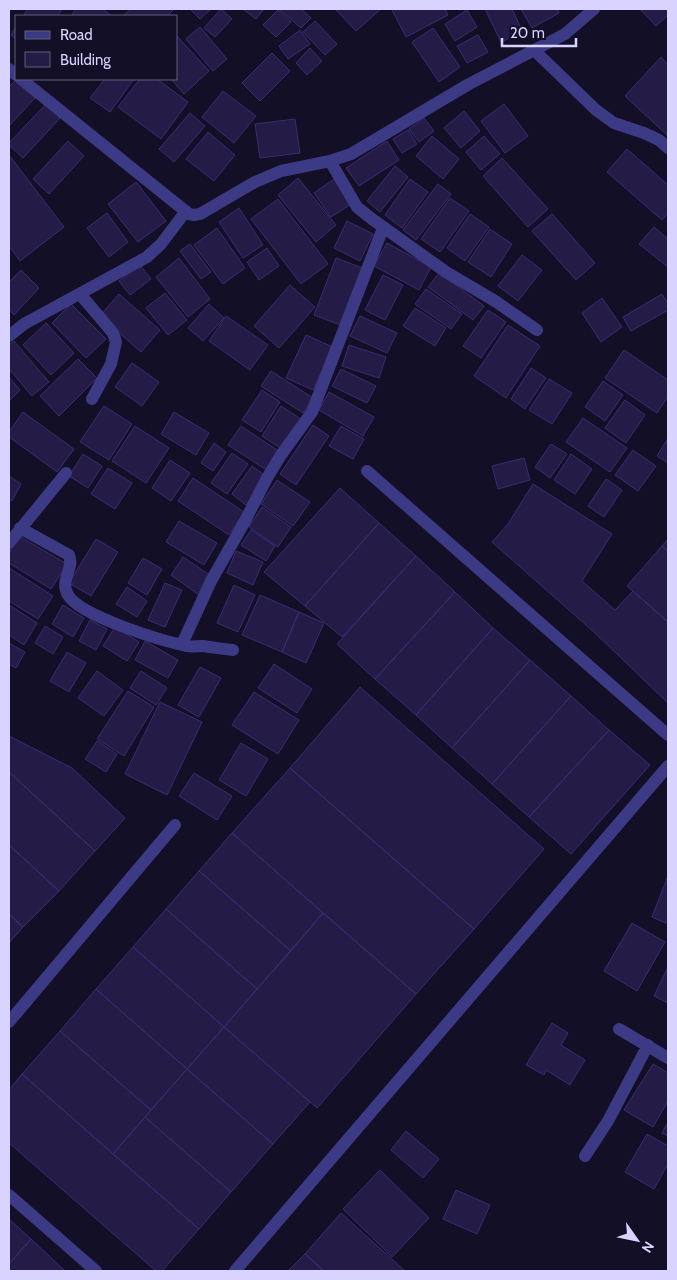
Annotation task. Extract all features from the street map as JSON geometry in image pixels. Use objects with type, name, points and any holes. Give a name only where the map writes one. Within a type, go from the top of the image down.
[{"type":"street","points":[[22,80],[186,211],[194,215],[200,214],[255,182],[281,171],[330,161],[352,154],[469,84],[565,34],[594,9]]},
{"type":"street","points":[[535,51],[596,110],[614,123],[652,136],[668,148]]},
{"type":"street","points":[[330,161],[357,207],[383,228],[446,272],[495,301],[537,330]]},
{"type":"street","points":[[9,336],[24,324],[147,257],[161,244],[186,211]]},
{"type":"street","points":[[182,644],[211,581],[267,478],[315,406],[383,228]]},
{"type":"street","points":[[80,294],[113,334],[116,342],[111,364],[92,399]]},
{"type":"street","points":[[367,470],[668,735]]},
{"type":"street","points":[[9,543],[66,473]]},
{"type":"street","points":[[20,528],[69,555],[71,559],[69,571],[64,579],[67,594],[73,602],[84,609],[117,624],[187,646],[233,650]]},
{"type":"street","points":[[235,1271],[668,766]]},
{"type":"street","points":[[9,1022],[175,824]]},
{"type":"street","points":[[619,1029],[668,1058]]},
{"type":"street","points":[[585,1156],[608,1121],[648,1045]]},
{"type":"street","points":[[9,1195],[96,1271]]},
{"type":"building","points":[[28,9],[58,9],[61,11],[58,15],[24,15]]},
{"type":"building","points":[[76,9],[102,9],[111,15],[72,15]]},
{"type":"building","points":[[131,9],[174,9],[168,15],[124,15]]},
{"type":"building","points":[[190,9],[211,9],[200,19]]},
{"type":"building","points":[[221,9],[232,19],[215,37],[204,28]]},
{"type":"building","points":[[243,9],[264,9],[256,19]]},
{"type":"building","points":[[281,9],[301,9],[311,18],[301,28]]},
{"type":"building","points":[[335,9],[381,9],[356,31]]},
{"type":"building","points":[[445,9],[448,15],[406,37],[392,10]]},
{"type":"building","points":[[485,9],[512,9],[523,32],[501,42]]},
{"type":"building","points":[[521,9],[557,9],[559,13],[532,28]]},
{"type":"building","points":[[640,9],[668,9],[668,15],[656,26]]},
{"type":"building","points":[[278,10],[291,22],[276,37],[263,25]]},
{"type":"building","points":[[467,10],[477,27],[455,41],[445,24]]},
{"type":"building","points":[[315,21],[337,44],[325,55],[303,32]]},
{"type":"building","points":[[200,27],[227,59],[213,71],[186,39]]},
{"type":"building","points":[[15,28],[15,38],[11,35]]},
{"type":"building","points":[[433,28],[460,67],[439,82],[412,42]]},
{"type":"building","points":[[300,30],[310,44],[288,59],[279,46]]},
{"type":"building","points":[[478,35],[488,52],[467,63],[457,46]]},
{"type":"building","points":[[178,37],[209,71],[184,94],[172,80],[178,80]]},
{"type":"building","points":[[310,48],[322,61],[307,75],[296,63]]},
{"type":"building","points":[[272,53],[290,71],[260,101],[242,83]]},
{"type":"building","points":[[661,57],[668,65],[668,136],[625,96]]},
{"type":"building","points":[[16,80],[35,98],[9,126],[9,87]]},
{"type":"building","points":[[104,80],[133,80],[110,112],[90,98]]},
{"type":"building","points":[[139,80],[158,80],[188,102],[161,139],[118,107]]},
{"type":"building","points":[[223,91],[256,116],[234,143],[202,117]]},
{"type":"building","points":[[46,104],[60,118],[23,158],[9,143]]},
{"type":"building","points":[[504,104],[528,136],[505,153],[481,121]]},
{"type":"building","points":[[464,111],[480,131],[461,148],[444,128]]},
{"type":"building","points":[[190,113],[205,126],[174,162],[159,149]]},
{"type":"building","points":[[424,118],[434,131],[419,142],[409,129]]},
{"type":"building","points":[[295,119],[300,153],[260,158],[255,124]]},
{"type":"building","points":[[408,130],[417,144],[402,153],[393,139]]},
{"type":"building","points":[[208,132],[235,155],[214,181],[186,159]]},
{"type":"building","points":[[432,136],[459,159],[443,179],[416,156]]},
{"type":"building","points":[[484,136],[500,154],[481,170],[466,152]]},
{"type":"building","points":[[68,141],[84,156],[49,194],[33,179]]},
{"type":"building","points":[[387,141],[399,160],[359,186],[346,168]]},
{"type":"building","points":[[627,149],[668,185],[668,213],[662,220],[607,172]]},
{"type":"building","points":[[9,155],[64,227],[20,261],[9,246]]},
{"type":"building","points":[[502,158],[548,209],[528,227],[483,176]]},
{"type":"building","points":[[395,166],[408,177],[380,212],[367,201]]},
{"type":"building","points":[[298,178],[336,225],[316,242],[278,195]]},
{"type":"building","points":[[334,179],[351,204],[331,217],[314,193]]},
{"type":"building","points":[[410,179],[428,192],[402,228],[385,215]]},
{"type":"building","points":[[136,182],[166,221],[138,242],[108,204]]},
{"type":"building","points":[[438,184],[451,194],[416,240],[403,230]]},
{"type":"building","points":[[450,198],[469,211],[440,252],[421,239]]},
{"type":"building","points":[[278,199],[328,264],[301,284],[251,219]]},
{"type":"building","points":[[239,208],[263,245],[243,258],[219,222]]},
{"type":"building","points":[[107,213],[128,242],[109,257],[87,228]]},
{"type":"building","points":[[470,214],[489,227],[465,261],[447,248]]},
{"type":"building","points":[[552,214],[595,263],[576,280],[532,231]]},
{"type":"building","points":[[347,221],[373,234],[360,261],[334,248]]},
{"type":"building","points":[[654,227],[668,239],[668,267],[639,244]]},
{"type":"building","points":[[217,228],[245,268],[223,284],[194,245]]},
{"type":"building","points":[[490,229],[512,244],[491,277],[468,262]]},
{"type":"building","points":[[387,243],[431,267],[419,290],[374,266]]},
{"type":"building","points":[[190,244],[211,272],[201,279],[180,251]]},
{"type":"building","points":[[267,248],[279,266],[259,280],[247,262]]},
{"type":"building","points":[[522,255],[542,270],[518,301],[498,286]]},
{"type":"building","points":[[179,258],[210,299],[188,317],[156,277]]},
{"type":"building","points":[[336,258],[365,269],[343,326],[314,315]]},
{"type":"building","points":[[140,265],[151,279],[130,295],[119,281]]},
{"type":"building","points":[[21,270],[39,288],[14,315],[9,309],[9,282]]},
{"type":"building","points":[[439,273],[484,306],[473,320],[428,287]]},
{"type":"building","points":[[383,275],[403,285],[385,320],[365,310]]},
{"type":"building","points":[[290,285],[315,307],[279,348],[254,326]]},
{"type":"building","points":[[426,289],[462,314],[451,329],[415,304]]},
{"type":"building","points":[[165,293],[187,320],[168,335],[146,308]]},
{"type":"building","points":[[119,294],[160,330],[141,352],[100,316]]},
{"type":"building","points":[[662,294],[668,304],[668,310],[631,331],[623,317]]},
{"type":"building","points":[[602,298],[622,327],[601,342],[582,313]]},
{"type":"building","points":[[71,304],[106,339],[86,358],[52,323]]},
{"type":"building","points":[[209,304],[224,318],[203,341],[188,328]]},
{"type":"building","points":[[415,308],[446,328],[435,346],[403,326]]},
{"type":"building","points":[[488,310],[506,322],[481,358],[463,346]]},
{"type":"building","points":[[226,316],[268,345],[250,370],[209,341]]},
{"type":"building","points":[[360,316],[397,333],[387,353],[350,336]]},
{"type":"building","points":[[46,323],[74,353],[51,375],[23,345]]},
{"type":"building","points":[[508,325],[540,346],[506,398],[474,376]]},
{"type":"building","points":[[306,335],[333,347],[313,390],[286,378]]},
{"type":"building","points":[[14,341],[49,382],[32,396],[9,369],[9,345]]},
{"type":"building","points":[[349,345],[386,357],[379,378],[342,366]]},
{"type":"building","points":[[624,350],[668,380],[668,396],[657,413],[605,378]]},
{"type":"building","points":[[78,359],[97,378],[59,416],[40,396]]},
{"type":"building","points":[[132,363],[159,382],[142,406],[115,387]]},
{"type":"building","points":[[531,368],[546,378],[525,409],[511,399]]},
{"type":"building","points":[[341,369],[376,386],[367,403],[332,386]]},
{"type":"building","points":[[271,371],[313,398],[303,413],[261,386]]},
{"type":"building","points":[[9,377],[20,390],[9,401]]},
{"type":"building","points":[[549,379],[572,393],[552,424],[529,410]]},
{"type":"building","points":[[603,381],[623,395],[605,421],[585,407]]},
{"type":"building","points":[[262,390],[280,402],[261,432],[242,420]]},
{"type":"building","points":[[329,392],[374,417],[363,436],[319,410]]},
{"type":"building","points":[[625,400],[645,415],[626,443],[605,428]]},
{"type":"building","points":[[104,406],[132,424],[109,460],[80,442]]},
{"type":"building","points":[[281,406],[301,419],[282,449],[262,436]]},
{"type":"building","points":[[23,412],[74,449],[57,472],[9,437],[9,432]]},
{"type":"building","points":[[174,412],[209,433],[196,455],[161,434]]},
{"type":"building","points":[[583,418],[627,448],[610,472],[566,442]]},
{"type":"building","points":[[313,425],[329,436],[296,485],[280,474]]},
{"type":"building","points":[[135,426],[169,448],[146,483],[112,461]]},
{"type":"building","points":[[241,426],[280,452],[268,471],[228,445]]},
{"type":"building","points":[[341,426],[364,439],[353,459],[329,446]]},
{"type":"building","points":[[668,438],[668,463],[657,456]]},
{"type":"building","points":[[214,443],[226,452],[213,471],[201,463]]},
{"type":"building","points":[[551,444],[567,454],[550,478],[535,467]]},
{"type":"building","points":[[633,450],[656,466],[638,491],[615,475]]},
{"type":"building","points":[[232,453],[248,464],[227,494],[211,483]]},
{"type":"building","points":[[83,454],[102,466],[88,488],[69,476]]},
{"type":"building","points":[[571,454],[592,469],[575,494],[554,480]]},
{"type":"building","points":[[524,458],[530,480],[498,489],[492,466]]},
{"type":"building","points":[[170,460],[190,473],[171,501],[152,488]]},
{"type":"building","points":[[252,466],[266,476],[246,505],[232,494]]},
{"type":"building","points":[[108,468],[132,483],[115,509],[91,494]]},
{"type":"building","points":[[9,476],[21,484],[12,501],[9,499]]},
{"type":"building","points":[[193,478],[244,512],[229,535],[178,501]]},
{"type":"building","points":[[606,479],[622,490],[604,517],[588,506]]},
{"type":"building","points":[[277,480],[310,502],[293,526],[261,504]]},
{"type":"building","points":[[533,484],[612,534],[582,581],[615,610],[633,591],[668,622],[668,703],[595,633],[492,542],[508,524]]},
{"type":"building","points":[[340,488],[379,523],[305,606],[264,572]]},
{"type":"building","points":[[262,507],[291,527],[278,547],[249,527]]},
{"type":"building","points":[[179,521],[217,543],[204,565],[166,542]]},
{"type":"building","points":[[379,523],[416,556],[342,637],[305,606]]},
{"type":"building","points":[[251,530],[275,546],[266,561],[241,545]]},
{"type":"building","points":[[19,536],[67,564],[51,589],[9,563],[9,553]]},
{"type":"building","points":[[96,539],[118,552],[91,596],[69,583]]},
{"type":"building","points":[[668,539],[668,552],[662,546]]},
{"type":"building","points":[[662,546],[668,552],[668,622],[627,586]]},
{"type":"building","points":[[236,551],[263,562],[253,585],[227,573]]},
{"type":"building","points":[[416,556],[455,592],[375,679],[337,644]]},
{"type":"building","points":[[183,557],[211,576],[199,595],[171,575]]},
{"type":"building","points":[[143,558],[162,569],[147,595],[128,583]]},
{"type":"building","points":[[9,568],[53,596],[38,619],[9,601]]},
{"type":"building","points":[[165,583],[182,590],[165,627],[148,620]]},
{"type":"building","points":[[234,585],[255,595],[238,632],[217,623]]},
{"type":"building","points":[[127,587],[147,601],[137,617],[116,604]]},
{"type":"building","points":[[455,592],[493,628],[416,715],[375,679]]},
{"type":"building","points":[[260,595],[299,612],[282,652],[242,635]]},
{"type":"building","points":[[9,605],[37,623],[24,645],[9,635]]},
{"type":"building","points":[[63,605],[84,618],[73,637],[52,624]]},
{"type":"building","points":[[299,612],[324,623],[306,663],[282,652]]},
{"type":"building","points":[[90,620],[107,629],[96,650],[79,641]]},
{"type":"building","points":[[45,626],[63,637],[53,654],[35,643]]},
{"type":"building","points":[[115,627],[139,642],[127,661],[103,646]]},
{"type":"building","points":[[493,628],[530,660],[452,748],[416,715]]},
{"type":"building","points":[[145,641],[178,660],[168,678],[135,660]]},
{"type":"building","points":[[9,643],[25,652],[16,668],[9,664]]},
{"type":"building","points":[[67,652],[86,663],[69,692],[50,681]]},
{"type":"building","points":[[530,660],[571,696],[492,784],[452,748]]},
{"type":"building","points":[[274,664],[312,689],[297,713],[258,688]]},
{"type":"building","points":[[200,667],[221,678],[199,717],[178,705]]},
{"type":"building","points":[[97,671],[123,690],[104,716],[78,698]]},
{"type":"building","points":[[141,671],[167,688],[156,705],[130,688]]},
{"type":"building","points":[[360,687],[544,849],[474,929],[290,768]]},
{"type":"building","points":[[128,691],[154,707],[124,756],[97,739]]},
{"type":"building","points":[[254,692],[299,720],[278,754],[232,725]]},
{"type":"building","points":[[571,696],[609,730],[529,817],[492,784]]},
{"type":"building","points":[[160,702],[202,722],[167,795],[125,774]]},
{"type":"building","points":[[609,730],[650,765],[571,854],[529,817]]},
{"type":"building","points":[[9,736],[72,768],[125,818],[95,851],[9,772]]},
{"type":"building","points":[[97,741],[117,754],[106,772],[85,759]]},
{"type":"building","points":[[241,743],[268,759],[246,796],[219,780]]},
{"type":"building","points":[[290,768],[474,929],[416,994],[232,833]]},
{"type":"building","points":[[9,772],[95,851],[59,891],[9,845]]},
{"type":"building","points":[[194,773],[232,796],[217,820],[179,796]]},
{"type":"building","points":[[232,833],[323,913],[291,951],[199,871]]},
{"type":"building","points":[[9,845],[59,891],[23,927],[9,914]]},
{"type":"building","points":[[199,871],[291,951],[257,989],[166,909]]},
{"type":"building","points":[[668,876],[668,924],[652,917]]},
{"type":"building","points":[[166,909],[257,989],[224,1027],[133,947]]},
{"type":"building","points":[[323,913],[416,994],[317,1108],[224,1027]]},
{"type":"building","points":[[9,914],[23,927],[9,943]]},
{"type":"building","points":[[632,923],[665,942],[637,991],[604,971]]},
{"type":"building","points":[[133,947],[224,1027],[187,1069],[96,989]]},
{"type":"building","points":[[668,967],[668,1003],[654,996]]},
{"type":"building","points":[[96,989],[187,1069],[151,1110],[60,1031]]},
{"type":"building","points":[[552,1023],[568,1033],[561,1045],[585,1060],[570,1085],[546,1070],[544,1075],[526,1065]]},
{"type":"building","points":[[224,1027],[310,1102],[273,1144],[187,1069]]},
{"type":"building","points":[[60,1031],[151,1110],[113,1154],[22,1074]]},
{"type":"building","points":[[653,1064],[668,1073],[668,1101],[653,1127],[624,1110]]},
{"type":"building","points":[[187,1069],[273,1144],[231,1192],[145,1117]]},
{"type":"building","points":[[22,1074],[199,1229],[162,1271],[156,1271],[9,1143],[9,1090]]},
{"type":"building","points":[[145,1117],[231,1192],[199,1229],[113,1154]]},
{"type":"building","points":[[668,1122],[668,1136],[662,1133]]},
{"type":"building","points":[[406,1131],[439,1159],[423,1178],[391,1150]]},
{"type":"building","points":[[647,1134],[668,1146],[668,1164],[654,1189],[625,1172]]},
{"type":"building","points":[[380,1170],[429,1218],[392,1257],[343,1209]]},
{"type":"building","points":[[456,1190],[490,1205],[477,1234],[443,1219]]},
{"type":"building","points":[[341,1213],[405,1271],[324,1271],[305,1254]]},
{"type":"building","points":[[9,1219],[31,1239],[9,1264]]},
{"type":"building","points":[[31,1239],[65,1271],[9,1271],[9,1264]]},
{"type":"building","points":[[305,1254],[324,1271],[288,1271]]}]
